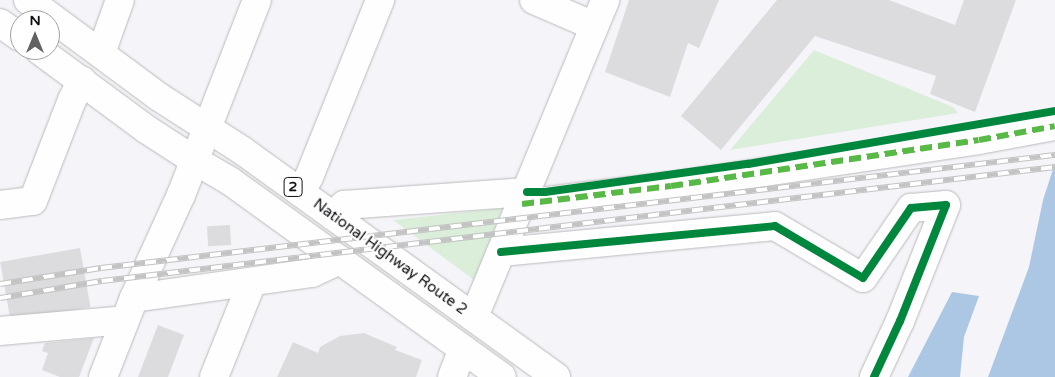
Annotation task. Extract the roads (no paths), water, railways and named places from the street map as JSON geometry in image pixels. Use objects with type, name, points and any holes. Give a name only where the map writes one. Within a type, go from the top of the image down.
[{"type":"main road","name":"National Highway Route 2","points":[[28,0],[205,128],[243,151],[556,377]]},
{"type":"main road","points":[[101,53],[120,0]]},
{"type":"main road","points":[[103,377],[194,160],[257,0]]},
{"type":"main road","points":[[300,192],[309,177],[380,0]]},
{"type":"main road","points":[[534,0],[594,26]]},
{"type":"main road","points":[[474,317],[605,0]]},
{"type":"main road","name":"National Highway Route 2","points":[[53,60],[146,128],[230,181],[502,377]]},
{"type":"main road","points":[[0,205],[33,201],[72,100],[82,80]]},
{"type":"main road","points":[[333,216],[344,205],[524,198],[671,186],[979,140],[1055,126]]},
{"type":"main road","points":[[501,252],[775,226],[863,278],[911,208],[946,205],[900,321],[874,377]]},
{"type":"main road","points":[[0,331],[130,309],[252,282],[312,273],[340,260]]},
{"type":"main road","points":[[214,377],[252,282]]},
{"type":"main road","points":[[452,377],[463,349]]},
{"type":"water","points":[[1055,163],[1055,377],[988,377],[1029,267],[1043,200]]},
{"type":"water","points":[[952,292],[979,296],[964,337],[960,377],[908,377]]},
{"type":"railway","points":[[0,284],[101,268],[1055,155]]},
{"type":"railway","points":[[0,298],[102,281],[1055,167]]}]
